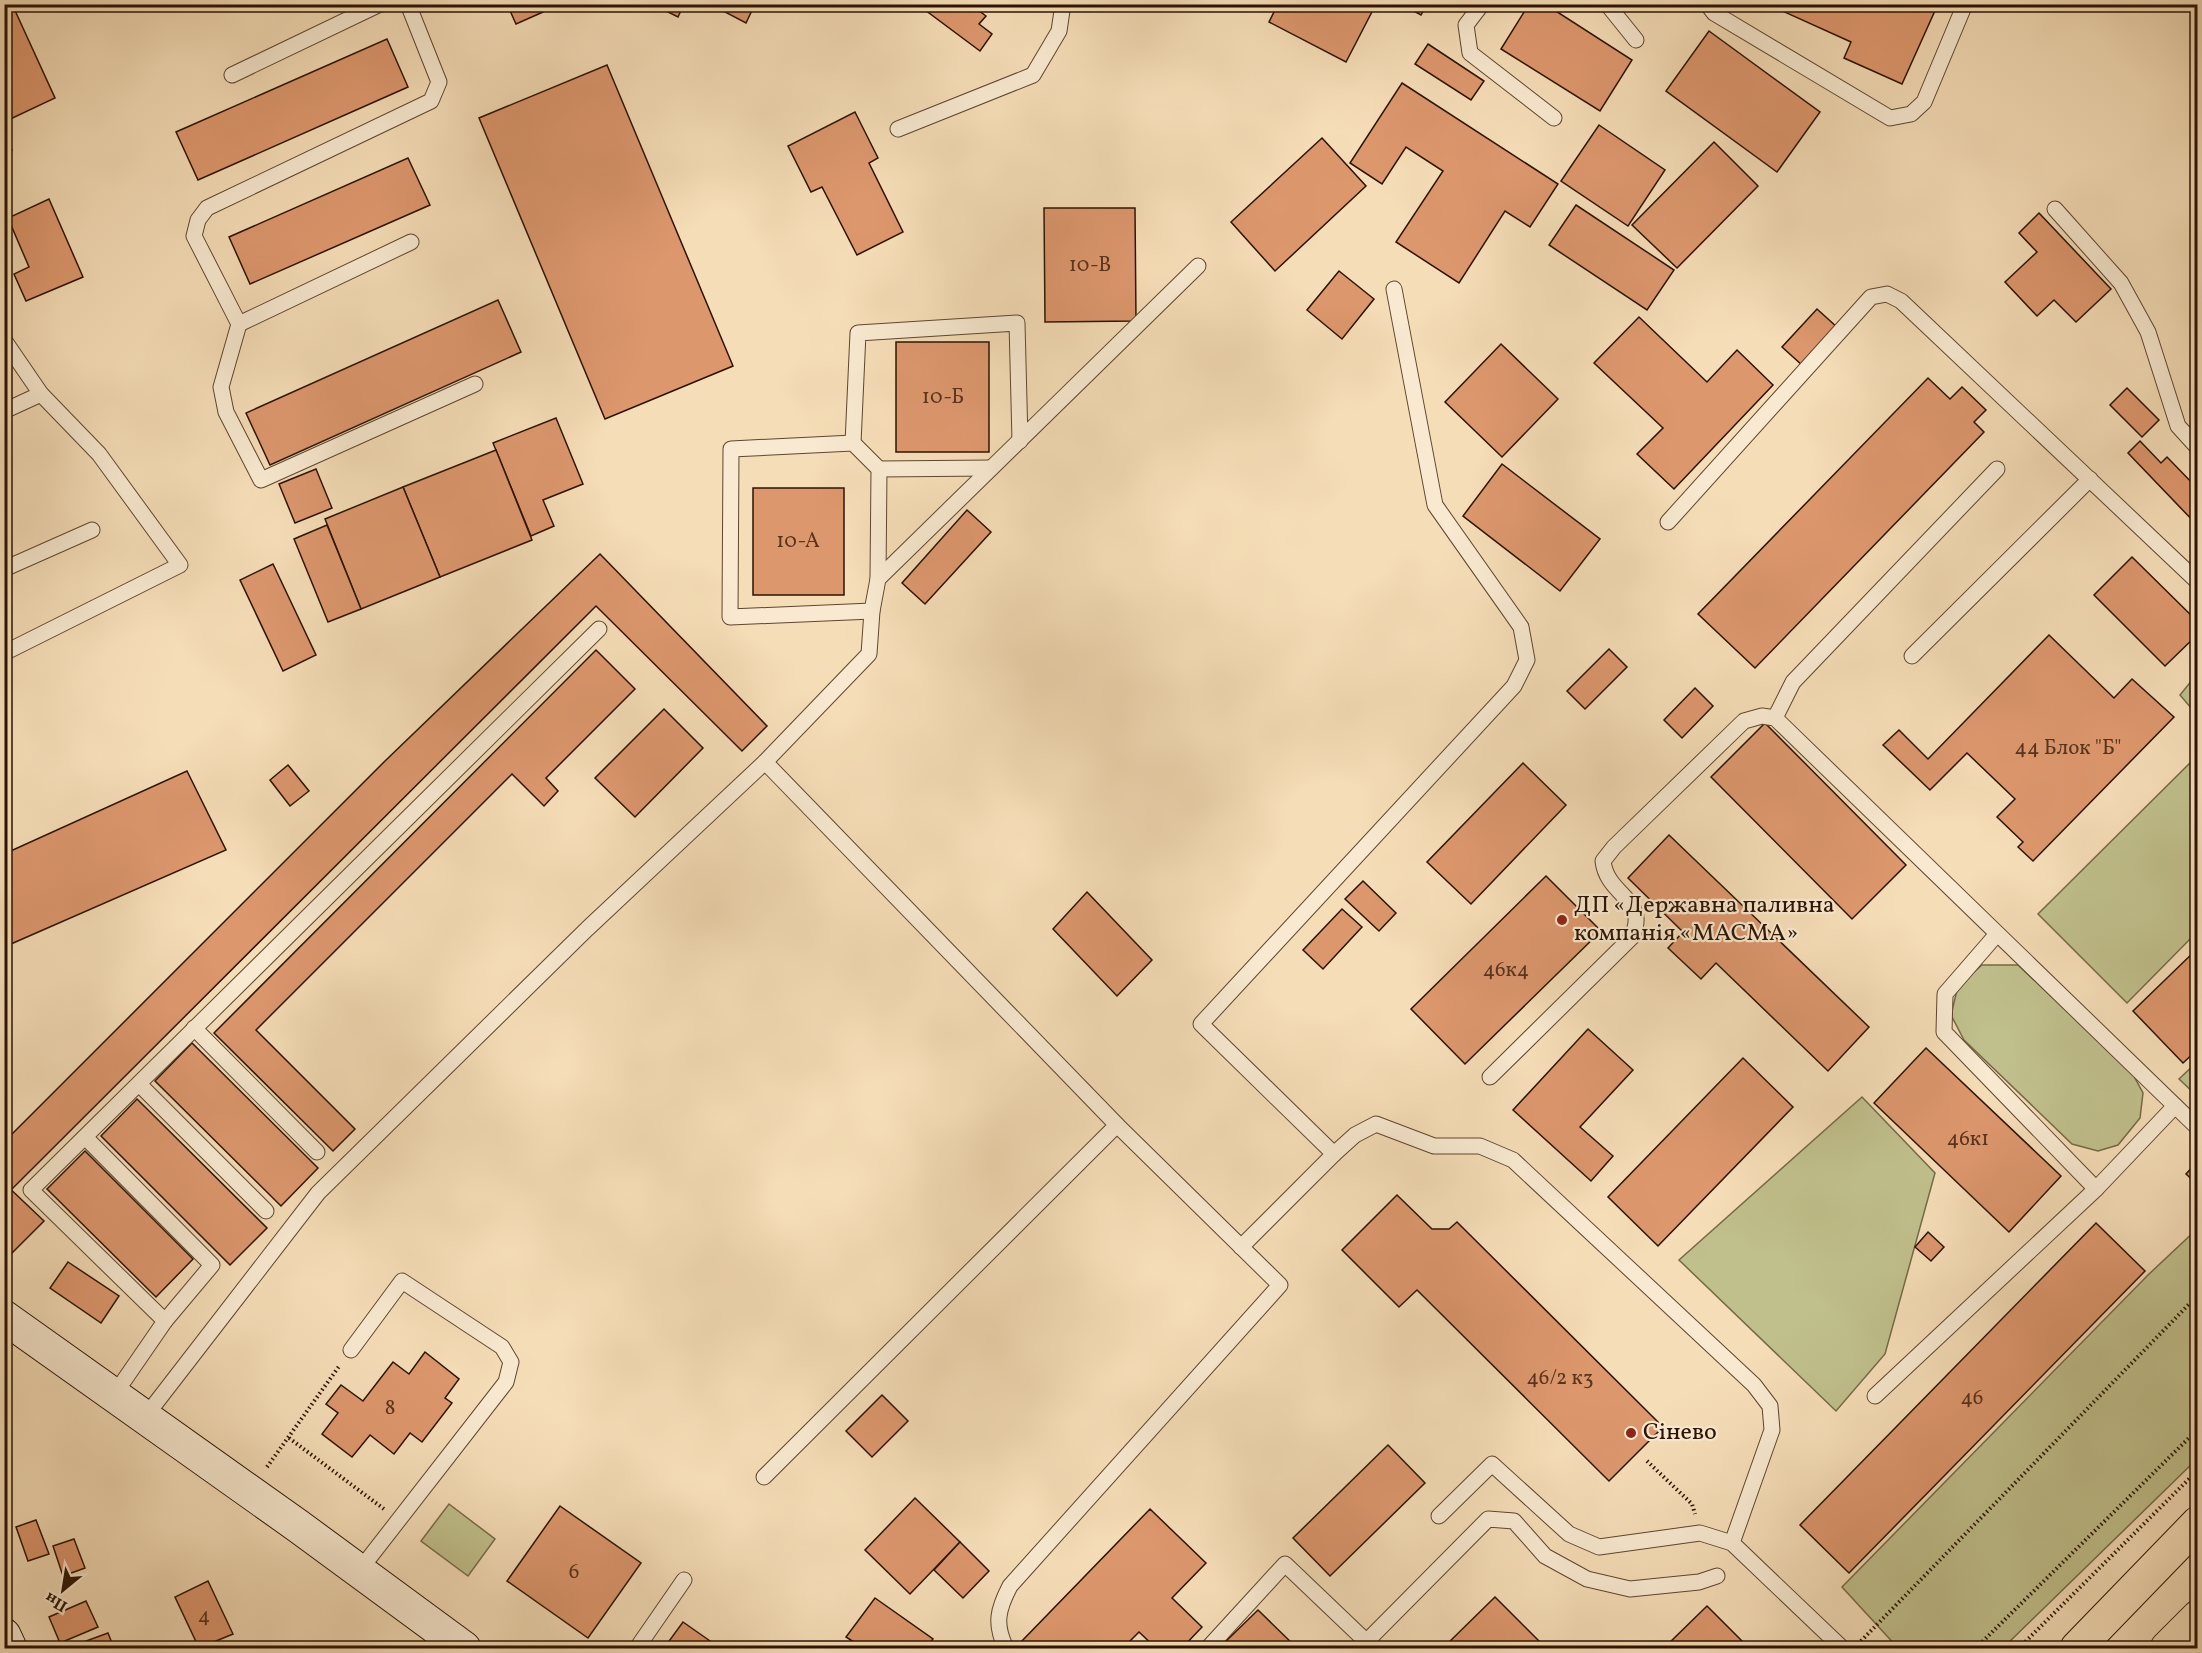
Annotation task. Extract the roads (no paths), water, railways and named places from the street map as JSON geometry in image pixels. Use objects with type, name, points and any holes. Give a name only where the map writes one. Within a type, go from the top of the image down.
[{"type":"highway","points":[[2077,1648],[2198,1523]]},
{"type":"street","points":[[4,1317],[464,1648]]},
{"type":"street","points":[[4,1635],[10,1648]]},
{"type":"lane","points":[[232,75],[381,4]]},
{"type":"lane","points":[[408,4],[439,82],[431,101],[207,208],[198,220],[194,236],[239,324],[221,387],[226,412],[261,480],[475,384]]},
{"type":"lane","points":[[897,129],[1033,75],[1059,31],[1063,4]]},
{"type":"lane","points":[[1482,4],[1466,25],[1470,53],[1554,117]]},
{"type":"lane","points":[[1607,4],[1636,40]]},
{"type":"lane","points":[[1707,4],[1714,14],[1890,118],[1911,114],[1924,102],[1965,4]]},
{"type":"lane","points":[[2055,209],[2121,283],[2148,332],[2178,426],[2198,448]]},
{"type":"lane","points":[[239,324],[411,242]]},
{"type":"lane","points":[[878,579],[1198,266]]},
{"type":"lane","points":[[1334,1154],[1201,1024],[1514,686],[1527,660],[1521,627],[1435,505],[1394,289]]},
{"type":"lane","points":[[1668,522],[1871,297],[1887,294],[1901,301],[2198,582]]},
{"type":"lane","points":[[991,468],[879,469],[853,443],[858,333],[1017,323],[1020,441]]},
{"type":"lane","points":[[4,340],[41,394],[99,454],[180,565],[4,652]]},
{"type":"lane","points":[[4,411],[41,394]]},
{"type":"lane","points":[[853,443],[731,449],[730,617],[872,611]]},
{"type":"lane","points":[[145,1417],[318,1193],[587,929],[765,762],[869,654],[872,611],[878,579],[879,469]]},
{"type":"lane","points":[[1775,718],[1793,682],[1997,469]]},
{"type":"lane","points":[[1912,656],[2090,479]]},
{"type":"lane","points":[[4,569],[92,530]]},
{"type":"lane","points":[[165,1321],[31,1190],[599,629]]},
{"type":"lane","points":[[1490,1077],[1631,938],[1638,924],[1635,910],[1605,874],[1604,861],[1614,847],[1744,721],[1762,716],[1775,718],[2198,1128]]},
{"type":"lane","points":[[765,762],[1117,1125],[1280,1285],[1010,1586],[997,1619],[999,1634],[1006,1648]]},
{"type":"lane","points":[[1997,934],[1945,994],[1944,1032],[2096,1189]]},
{"type":"lane","points":[[194,1028],[317,1152]]},
{"type":"lane","points":[[139,1084],[266,1210]]},
{"type":"lane","points":[[1875,1396],[2096,1189],[2175,1106]]},
{"type":"lane","points":[[764,1477],[1117,1125]]},
{"type":"lane","points":[[1241,1247],[1355,1135],[1376,1125],[1434,1146],[1480,1146],[1513,1160],[1754,1385],[1770,1406],[1772,1430],[1732,1544]]},
{"type":"lane","points":[[85,1137],[212,1265],[165,1321],[114,1395]]},
{"type":"lane","points":[[351,1350],[402,1281],[502,1347],[511,1362],[506,1382],[359,1571]]},
{"type":"lane","points":[[1439,1516],[1492,1464],[1569,1534],[1599,1547],[1700,1533],[1732,1544],[1842,1648]]},
{"type":"lane","points":[[1208,1648],[1285,1564],[1369,1645],[1488,1519],[1514,1521],[1545,1556],[1587,1579],[1630,1589],[1699,1582],[1717,1576]]},
{"type":"lane","points":[[637,1648],[684,1580]]},
{"type":"place","name":"ДП «Державна паливна компанія «МАСМА»","points":[[1562,920]]},
{"type":"place","name":"Сінево","points":[[1631,1433]]}]
